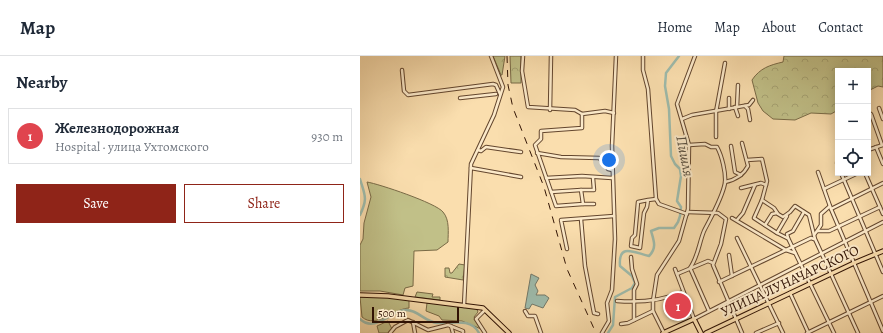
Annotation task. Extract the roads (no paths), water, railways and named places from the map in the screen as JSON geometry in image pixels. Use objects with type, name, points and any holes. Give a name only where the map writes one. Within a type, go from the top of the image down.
[{"type":"main road","name":"УЛИЦА ЛУНАЧАРСКОГО","points":[[706,333],[735,318],[883,251]]},
{"type":"main road","points":[[360,295],[388,296],[485,309],[509,333]]},
{"type":"main road","points":[[663,333],[694,319],[701,333]]},
{"type":"street","points":[[464,306],[471,168],[494,114],[503,87],[503,83],[491,56]]},
{"type":"street","points":[[523,56],[522,71],[526,105],[530,108],[575,110],[582,114],[605,111],[614,113]]},
{"type":"street","points":[[550,110],[551,56]]},
{"type":"street","points":[[602,333],[609,321],[607,303],[612,290],[615,239],[612,170],[616,56]]},
{"type":"street","points":[[643,56],[643,70],[648,89],[656,199],[659,204],[678,211],[687,213],[714,213],[724,216],[726,221],[713,263],[727,302],[742,333]]},
{"type":"street","points":[[663,333],[653,311],[653,301],[657,275],[678,240],[687,213],[690,145],[678,104],[695,56]]},
{"type":"street","points":[[716,137],[716,112],[725,63]]},
{"type":"street","points":[[402,70],[404,91],[408,95],[493,84],[496,85],[500,94]]},
{"type":"street","points":[[738,85],[736,107],[738,116]]},
{"type":"street","points":[[460,98],[496,94]]},
{"type":"street","points":[[729,98],[729,109]]},
{"type":"street","points":[[682,119],[749,105],[753,100]]},
{"type":"street","points":[[745,105],[748,109],[750,120]]},
{"type":"street","points":[[879,108],[883,119]]},
{"type":"street","points":[[582,114],[582,128],[542,130],[541,139],[535,145],[556,206],[594,204]]},
{"type":"street","points":[[871,114],[882,145],[871,149]]},
{"type":"street","points":[[690,145],[705,144],[711,147],[717,147],[721,155],[725,182],[691,269],[709,311]]},
{"type":"street","points":[[725,182],[734,181],[748,166],[742,144]]},
{"type":"street","points":[[731,146],[735,172],[741,175]]},
{"type":"street","points":[[478,150],[481,151],[486,147],[521,152]]},
{"type":"street","points":[[876,147],[883,164]]},
{"type":"street","points":[[537,153],[561,157],[599,158],[605,163],[608,169],[612,170]]},
{"type":"street","points":[[747,160],[762,158],[767,181],[762,200],[754,218],[777,233],[788,238]]},
{"type":"street","points":[[471,168],[521,178]]},
{"type":"street","points":[[818,172],[830,207],[883,331]]},
{"type":"street","points":[[546,178],[582,176],[593,178],[612,178]]},
{"type":"street","points":[[842,176],[883,272]]},
{"type":"street","points":[[824,189],[850,176]]},
{"type":"street","points":[[867,176],[883,214]]},
{"type":"street","points":[[551,192],[594,190],[593,178]]},
{"type":"street","points":[[741,188],[761,183],[766,185]]},
{"type":"street","points":[[814,235],[820,225],[821,214],[830,207],[883,183]]},
{"type":"street","points":[[737,220],[743,213],[755,185]]},
{"type":"street","points":[[581,190],[582,204]]},
{"type":"street","points":[[648,200],[644,213],[640,248],[631,246],[632,238],[635,235],[638,202],[648,200],[656,199]]},
{"type":"street","points":[[762,200],[774,208],[783,217],[787,215]]},
{"type":"street","points":[[777,233],[787,215],[795,206],[809,215],[815,239],[821,254],[858,333]]},
{"type":"street","points":[[817,231],[829,231],[880,207]]},
{"type":"street","points":[[765,225],[772,214],[777,212]]},
{"type":"street","points":[[804,212],[793,231],[787,234],[800,265],[834,333]]},
{"type":"street","points":[[567,249],[561,220],[614,216]]},
{"type":"street","points":[[732,218],[786,250],[795,253]]},
{"type":"street","points":[[581,219],[585,266],[594,313],[598,314]]},
{"type":"street","points":[[675,269],[682,292],[694,319],[883,222]]},
{"type":"street","points":[[737,238],[770,303],[783,333]]},
{"type":"street","points":[[719,282],[811,238],[815,239]]},
{"type":"street","points":[[729,255],[732,276]]},
{"type":"street","points":[[631,257],[632,269],[637,284],[634,290],[634,320]]},
{"type":"street","points":[[677,274],[708,262],[713,263]]},
{"type":"street","points":[[617,301],[653,301],[670,298],[682,292]]},
{"type":"street","points":[[790,293],[808,333],[883,296]]},
{"type":"street","points":[[485,309],[476,319],[485,333]]},
{"type":"street","points":[[525,311],[528,316],[535,316],[540,333]]},
{"type":"street","points":[[621,324],[653,311]]},
{"type":"street","points":[[390,333],[408,320],[428,331],[450,326],[463,331],[464,333]]},
{"type":"street","points":[[413,322],[415,333]]},
{"type":"street","points":[[756,333],[779,323]]},
{"type":"street","points":[[450,326],[453,333]]},
{"type":"waterway","name":"Пишля","points":[[608,333],[613,325],[615,297],[632,288],[635,283],[632,276],[620,266],[622,254],[625,251],[628,251],[649,256],[654,247],[651,231],[659,228],[674,228],[680,216],[681,207],[677,201],[681,176],[680,169],[675,164],[671,156],[669,109],[665,86],[666,73],[679,56]]},
{"type":"waterway","points":[[360,179],[365,197],[360,215]]},
{"type":"waterway","points":[[360,319],[366,323],[377,323],[399,311],[409,310],[437,323],[466,323],[475,328],[479,333]]},
{"type":"railway","points":[[507,56],[508,85],[513,108],[544,187],[567,269],[596,333]]},
{"type":"place","name":"Железнодорожная","points":[[678,306]]}]
